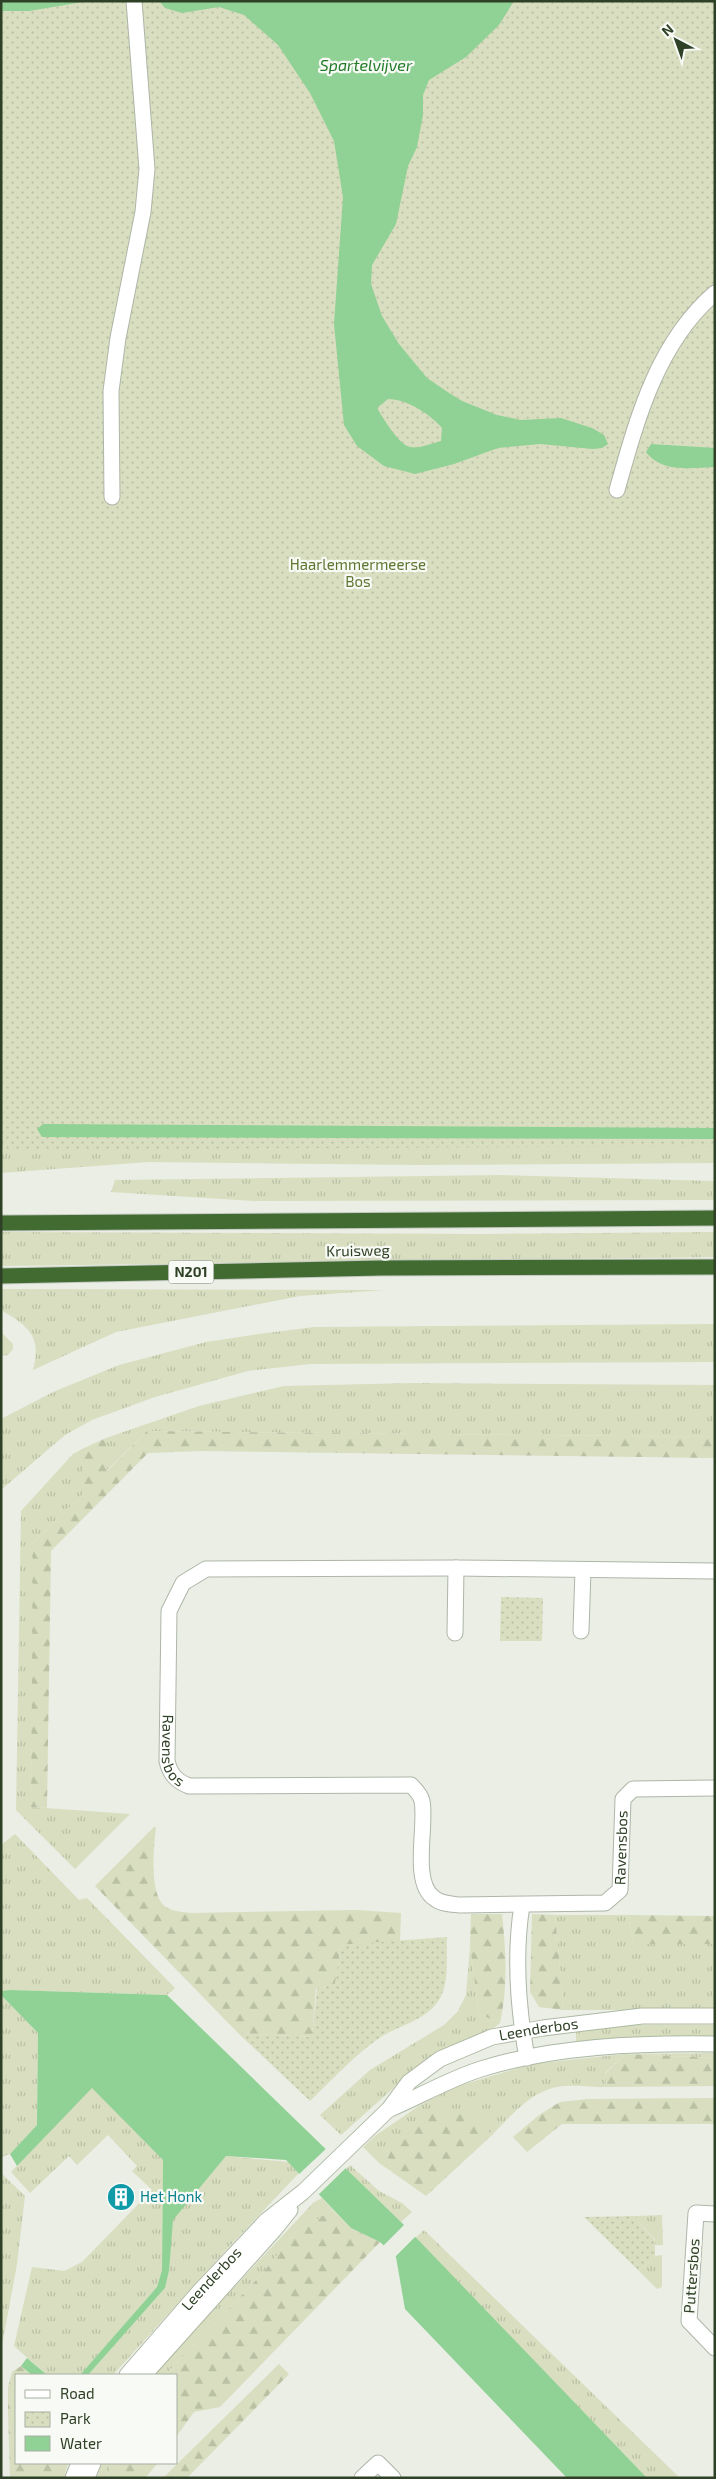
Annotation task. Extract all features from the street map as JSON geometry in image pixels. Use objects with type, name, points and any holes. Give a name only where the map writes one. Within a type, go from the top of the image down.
[{"type":"highway","name":"Kruisweg","points":[[1,1223],[715,1218]]},
{"type":"highway","name":"Kruisweg","points":[[1,1276],[381,1268],[715,1267]]},
{"type":"street","points":[[112,497],[111,391],[118,338],[143,212],[147,169],[134,1]]},
{"type":"street","points":[[617,490],[634,428],[661,363],[701,304],[715,293]]},
{"type":"street","points":[[455,1633],[456,1568]]},
{"type":"street","name":"Ravensbos","points":[[715,1571],[456,1568],[206,1569],[183,1583],[169,1611],[167,1761],[169,1772],[179,1782],[188,1786],[411,1785],[422,1799],[422,1875],[424,1888],[433,1898],[444,1903],[460,1905],[605,1903],[620,1890],[623,1799],[632,1789],[715,1788]]},
{"type":"street","points":[[581,1631],[583,1570]]},
{"type":"street","points":[[522,1905],[518,1929],[519,2003],[527,2058]]},
{"type":"street","name":"Leenderbos","points":[[128,2374],[199,2292],[266,2221],[303,2192],[389,2109],[408,2082],[440,2059],[478,2041],[522,2031],[620,2017],[715,2016]]},
{"type":"street","name":"Leenderbos","points":[[389,2109],[464,2074],[527,2058],[625,2045],[715,2044]]},
{"type":"street","name":"Leenderbos","points":[[145,2374],[274,2230],[303,2192]]},
{"type":"street","name":"Puttersbos","points":[[715,2214],[696,2213],[689,2321],[715,2348]]},
{"type":"street","points":[[362,2478],[378,2463],[393,2478]]},
{"type":"street","points":[[74,2478],[79,2464]]},
{"type":"street","points":[[87,2478],[93,2464]]},
{"type":"green space","name":"Haarlemmermeerse Bos","points":[[1,1],[715,1],[715,1146],[1,1150]]},
{"type":"green space","points":[[715,1107],[715,1163],[418,1165],[149,1162],[1,1173],[1,1153],[6,1147]]},
{"type":"green space","points":[[501,1175],[715,1181],[715,1200],[254,1201],[111,1192],[115,1180]]},
{"type":"green space","points":[[1,1232],[483,1234],[715,1232],[715,1257],[1,1266]]},
{"type":"green space","points":[[1,1289],[385,1290],[300,1296],[116,1332],[33,1370],[36,1349],[34,1341],[26,1327],[1,1310]]},
{"type":"green space","points":[[715,1324],[715,1362],[311,1364],[248,1371],[155,1397],[92,1420],[65,1435],[1,1490],[1,1419],[53,1392],[119,1365],[206,1342],[314,1327]]},
{"type":"green space","points":[[1,1332],[13,1344],[13,1349],[8,1355],[1,1356]]},
{"type":"green space","points":[[413,1383],[715,1385],[715,1437],[147,1431],[106,1471],[106,1438],[199,1406],[284,1386]]},
{"type":"green space","points":[[147,1431],[715,1437],[715,1458],[201,1451],[148,1453],[51,1551],[47,1808],[31,1807],[33,1551],[35,1541],[82,1495],[82,1449],[106,1438],[107,1471]]},
{"type":"green space","points":[[82,1449],[82,1495],[35,1541],[31,1807],[130,1814],[75,1869],[16,1810],[21,1511],[73,1454]]},
{"type":"green space","points":[[501,1597],[543,1598],[542,1641],[500,1641]]},
{"type":"green space","points":[[156,1827],[154,1881],[160,1901],[169,1909],[192,1913],[356,1910],[401,1913],[400,1941],[341,1945],[335,1985],[316,1988],[312,2037],[238,2033],[95,1886]]},
{"type":"green space","points":[[15,1834],[79,1900],[87,1898],[175,1988],[167,1995],[10,1990],[1,1992],[1,1845]]},
{"type":"green space","points":[[471,1914],[502,1914],[506,1969],[503,2010],[500,2023],[479,2014],[470,1946]]},
{"type":"green space","points":[[532,1914],[555,1915],[564,2010],[539,2007],[530,1992]]},
{"type":"green space","points":[[555,1915],[628,1915],[634,1944],[715,1944],[715,2010],[564,2010]]},
{"type":"green space","points":[[628,1915],[715,1916],[715,1944],[634,1944]]},
{"type":"green space","points":[[447,1937],[446,1981],[438,2002],[425,2014],[384,2035],[364,2049],[310,2101],[238,2033],[312,2037],[317,1988],[335,1984],[341,1945]]},
{"type":"green space","points":[[470,1946],[479,2014],[500,2023],[478,2041],[397,2085],[341,2135],[320,2115],[370,2070],[444,2025],[458,2011],[466,1995]]},
{"type":"green space","points":[[1,1995],[38,2033],[37,2125],[10,2154],[1,2157]]},
{"type":"green space","points":[[615,2025],[715,2025],[715,2038],[629,2037],[576,2044],[576,2030]]},
{"type":"green space","points":[[715,2053],[715,2058],[625,2054]]},
{"type":"green space","points":[[625,2054],[605,2073],[607,2087],[568,2086],[546,2090],[520,2107],[491,2136],[482,2118],[385,2146],[392,2172],[379,2163],[363,2147],[376,2135],[419,2106],[455,2087],[532,2064]]},
{"type":"green space","points":[[625,2054],[715,2058],[715,2086],[607,2087],[605,2074]]},
{"type":"green space","points":[[92,2087],[163,2159],[162,2270],[157,2287],[81,2374],[46,2374],[14,2346],[32,2267],[64,2271],[82,2262],[152,2190],[132,2171],[137,2166],[108,2135],[77,2165],[69,2156],[30,2193],[11,2172]]},
{"type":"green space","points":[[715,2098],[715,2124],[562,2124],[527,2152],[513,2137],[539,2115],[560,2102],[587,2099]]},
{"type":"green space","points":[[455,2109],[482,2118],[491,2136],[426,2196],[392,2172],[385,2146],[424,2114]]},
{"type":"green space","points":[[226,2156],[288,2162],[299,2173],[114,2374],[89,2374],[165,2288],[169,2271],[172,2220]]},
{"type":"green space","points":[[350,2165],[379,2191],[402,2203],[412,2212],[401,2222],[346,2169]]},
{"type":"green space","points":[[1,2173],[25,2196],[17,2264],[1,2351]]},
{"type":"green space","points":[[322,2198],[333,2210],[295,2233],[261,2275],[166,2374],[153,2374],[314,2202]]},
{"type":"green space","points":[[333,2210],[351,2228],[380,2242],[220,2407],[194,2412],[178,2434],[178,2374],[166,2374],[261,2275],[295,2233]]},
{"type":"green space","points":[[662,2215],[663,2245],[655,2245],[655,2239],[637,2221],[637,2216]]},
{"type":"green space","points":[[637,2216],[637,2221],[655,2240],[655,2256],[639,2271],[584,2217]]},
{"type":"green space","points":[[424,2230],[680,2478],[647,2478],[415,2238]]},
{"type":"green space","points":[[662,2255],[662,2287],[657,2289],[639,2271],[655,2256]]},
{"type":"green space","points":[[279,2364],[289,2374],[187,2478],[163,2478]]},
{"type":"green space","points":[[21,2366],[31,2374],[15,2374],[15,2464],[68,2464],[64,2478],[10,2478],[8,2387],[12,2372]]},
{"type":"green space","points":[[102,2464],[112,2464],[107,2478],[97,2478]]},
{"type":"green space","points":[[112,2464],[157,2464],[145,2478],[107,2478]]},
{"type":"water","points":[[1,1],[89,1],[29,11],[1,11]]},
{"type":"water","name":"Spartelvijver","points":[[159,1],[514,1],[499,25],[466,57],[429,80],[423,95],[423,115],[417,147],[408,166],[396,224],[372,265],[371,284],[382,316],[399,344],[427,378],[446,391],[462,401],[497,415],[521,420],[561,418],[592,428],[604,435],[608,444],[602,448],[593,449],[540,444],[498,448],[454,464],[415,474],[384,466],[357,446],[344,425],[334,324],[343,197],[334,141],[310,93],[278,45],[244,15],[219,7],[182,13],[165,8]],"holes":[[[388,399],[418,408],[437,423],[442,428],[441,441],[422,447],[410,447],[401,441],[377,408]]]},
{"type":"water","points":[[651,444],[715,448],[715,467],[678,468],[660,463],[646,452]]},
{"type":"water","points":[[43,1124],[715,1128],[715,1139],[42,1137],[37,1129]]},
{"type":"water","points":[[2,1991],[167,1995],[401,2222],[647,2478],[567,2478],[405,2309],[396,2257],[380,2242],[351,2228],[286,2160],[226,2156],[173,2220],[169,2271],[165,2288],[89,2374],[81,2374],[157,2287],[162,2270],[163,2160],[92,2088],[17,2166],[10,2154],[37,2125],[38,2033],[1,1995]]},
{"type":"water","points":[[27,2358],[46,2374],[31,2374],[21,2366]]},
{"type":"pier","points":[[329,2146],[347,2167],[317,2196],[298,2175]]},
{"type":"pier","points":[[406,2223],[416,2236],[394,2258],[382,2247]]},
{"type":"place","name":"Het Honk","points":[[121,2197]]}]
